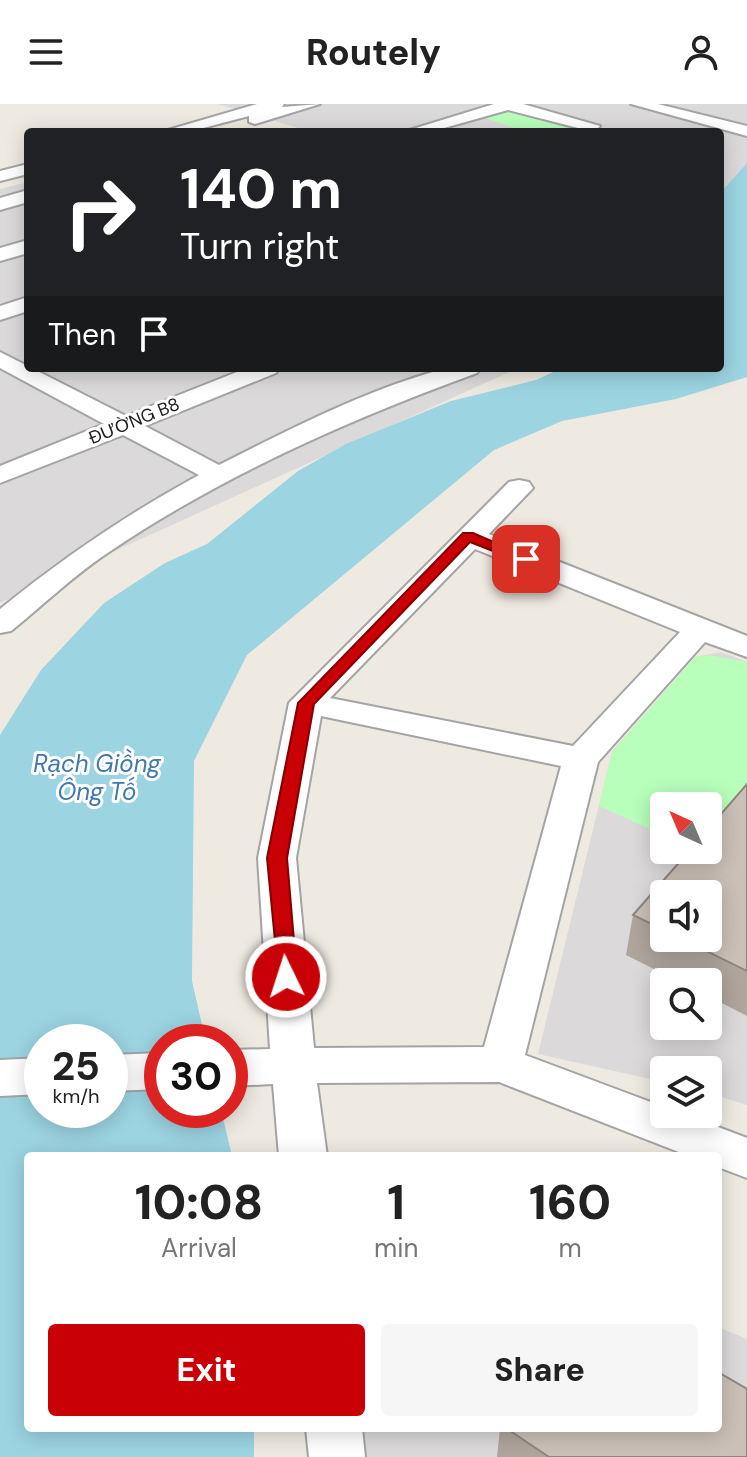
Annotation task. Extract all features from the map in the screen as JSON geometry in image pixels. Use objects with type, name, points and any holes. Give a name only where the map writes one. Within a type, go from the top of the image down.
[{"type":"street","points":[[197,104],[258,116]]},
{"type":"street","points":[[191,128],[312,104]]},
{"type":"street","points":[[639,104],[747,132]]},
{"type":"street","points":[[425,128],[508,105],[592,126],[589,128]]},
{"type":"street","points":[[220,128],[258,116]]},
{"type":"street","points":[[455,119],[488,128]]},
{"type":"street","points":[[729,147],[747,132]]},
{"type":"street","points":[[0,176],[24,170]]},
{"type":"street","points":[[0,187],[24,180]]},
{"type":"street","points":[[0,204],[24,197]]},
{"type":"street","points":[[0,255],[24,247]]},
{"type":"street","points":[[0,313],[24,305]]},
{"type":"street","points":[[0,359],[24,366]]},
{"type":"street","points":[[0,386],[42,372],[124,425],[218,475]]},
{"type":"street","name":"ĐƯỜNG B8","points":[[0,475],[258,372]]},
{"type":"street","points":[[0,624],[95,549],[218,475],[268,451],[459,372]]},
{"type":"street","points":[[303,1152],[277,858],[306,703],[468,536],[519,488]]},
{"type":"street","points":[[468,536],[747,647]]},
{"type":"street","points":[[501,1064],[581,759],[700,629]]},
{"type":"street","points":[[306,703],[581,759]]},
{"type":"street","points":[[248,1067],[501,1064],[747,1158]]},
{"type":"street","points":[[0,1078],[24,1077]]},
{"type":"street","points":[[334,1432],[337,1457]]},
{"type":"shaded area","points":[[218,104],[747,104],[747,163],[724,189],[724,128],[298,128]]},
{"type":"shaded area","points":[[24,183],[24,372],[509,372],[0,603],[0,189]]},
{"type":"shaded area","points":[[721,652],[747,662],[747,1105],[722,1097],[722,1056],[650,1056],[650,1079],[538,1054],[612,752],[695,657]]},
{"type":"shaded area","points":[[722,1329],[747,1339],[747,1457],[367,1457],[363,1432],[722,1432]]},
{"type":"green space","points":[[508,110],[578,124],[578,128],[514,128],[485,118]]},
{"type":"green space","points":[[709,655],[747,662],[747,813],[722,837],[722,792],[650,792],[650,829],[599,806],[612,752],[695,657]]},
{"type":"water","name":"Rạch Giồng Ông Tố","points":[[747,163],[747,377],[676,399],[562,421],[494,450],[247,655],[194,761],[192,981],[202,1024],[144,1024],[144,1128],[225,1128],[231,1152],[24,1152],[24,1432],[254,1432],[254,1457],[0,1457],[0,735],[41,670],[104,603],[165,563],[207,544],[298,471],[346,444],[451,401],[536,380],[553,372],[724,372],[724,189]]},
{"type":"building","points":[[747,784],[747,971],[708,952],[722,952],[722,880],[664,880],[678,864],[722,864],[722,813]]},
{"type":"building","points":[[650,896],[650,923],[633,915]]},
{"type":"building","points":[[722,1374],[747,1389],[747,1457],[549,1457],[512,1432],[722,1432]]},
{"type":"route","points":[[286,977],[277,858],[306,703],[468,536],[526,559]]}]
